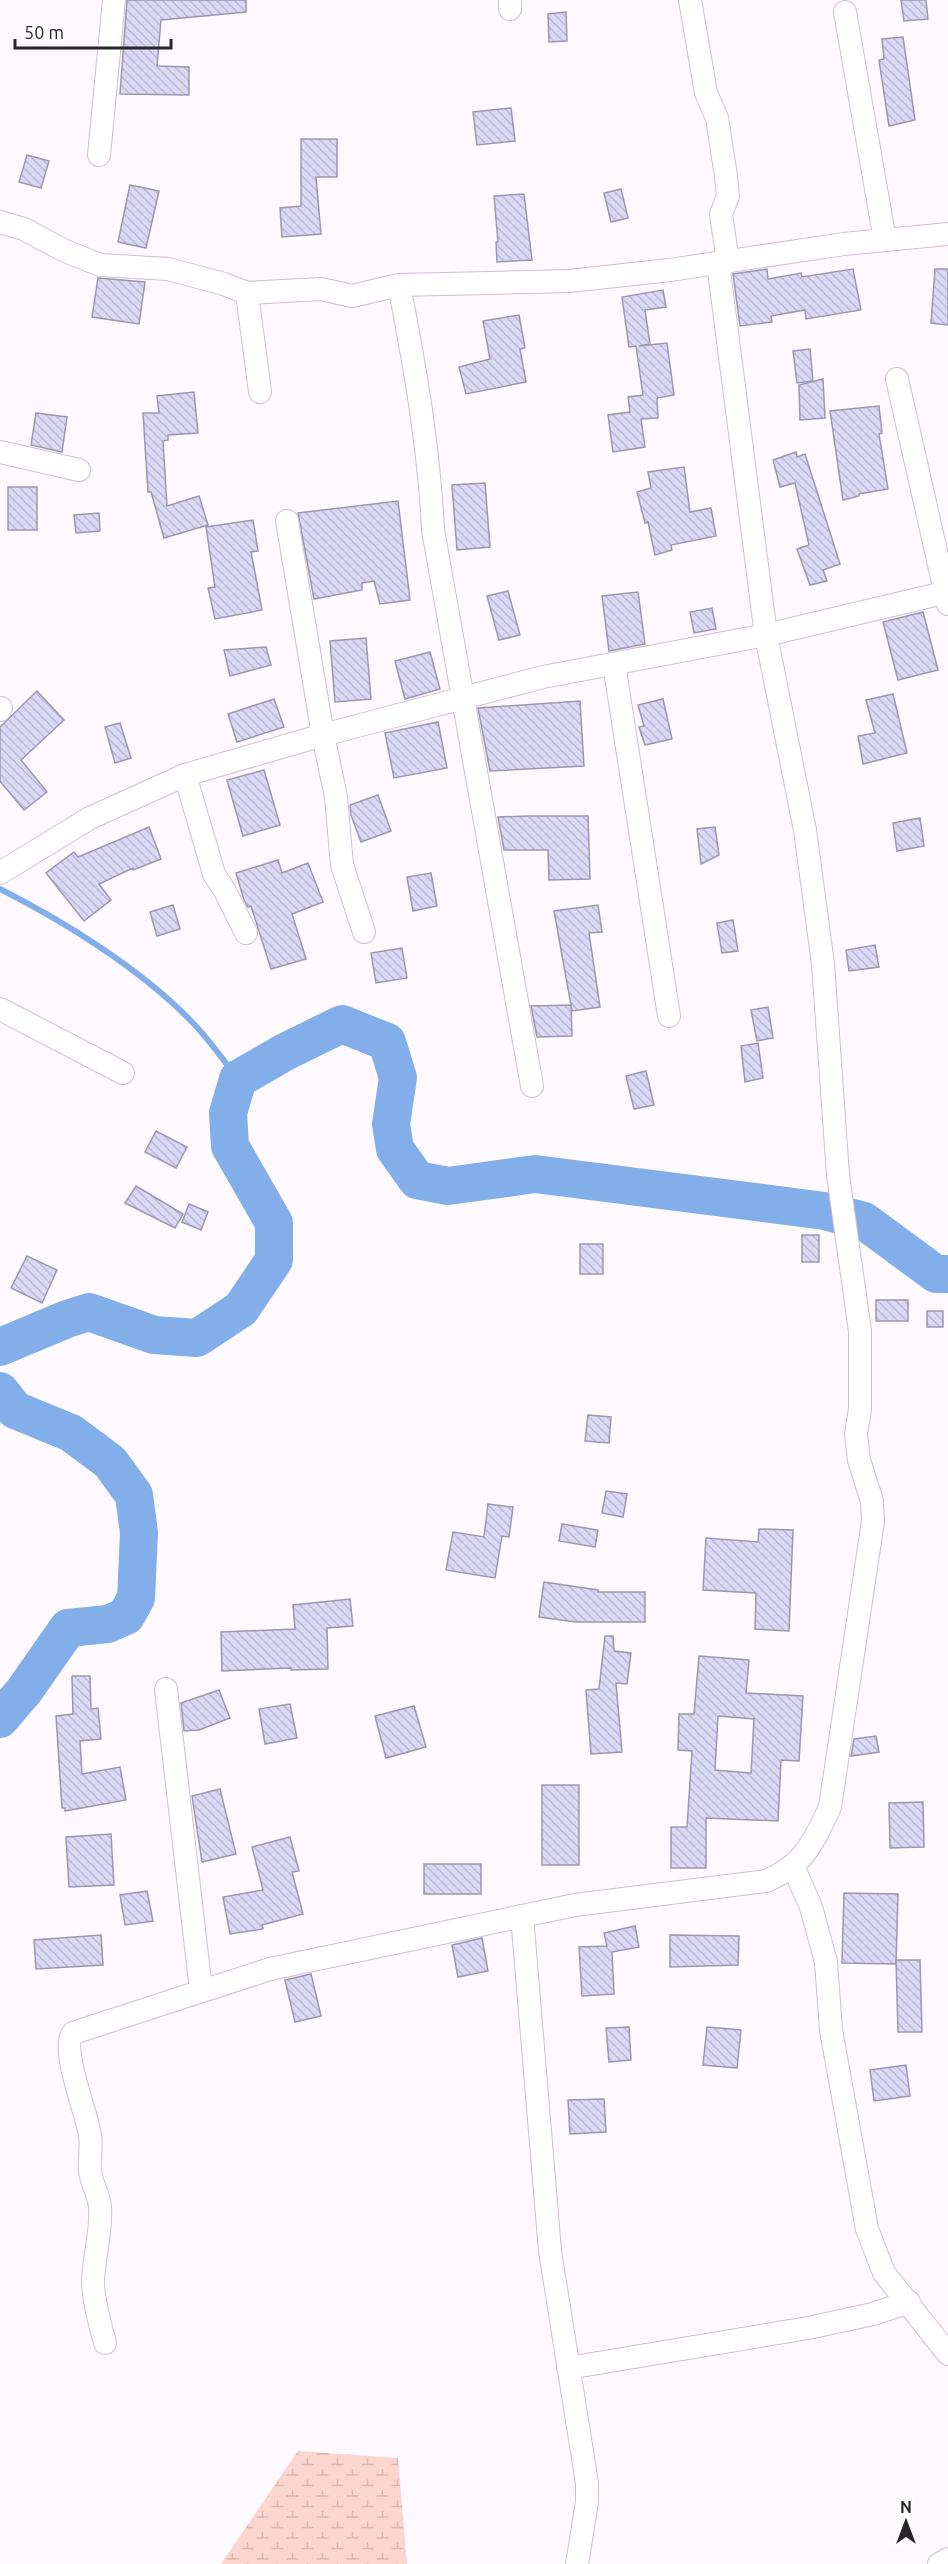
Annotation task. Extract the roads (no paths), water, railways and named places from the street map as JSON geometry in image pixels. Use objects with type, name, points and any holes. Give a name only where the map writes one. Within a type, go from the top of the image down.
[{"type":"street","points":[[99,155],[114,0]]},
{"type":"street","points":[[105,2343],[93,2284],[100,2226],[100,2204],[90,2174],[92,2151],[89,2129],[76,2085],[69,2038],[73,2033],[270,1969],[575,1905],[766,1881],[784,1874],[812,1845],[830,1807],[873,1521],[872,1501],[858,1452],[856,1434],[860,1409],[860,1331],[838,1175],[823,964],[811,874],[805,830],[766,635],[723,263],[720,214],[728,196],[726,176],[717,118],[706,93],[690,0]]},
{"type":"street","points":[[845,12],[885,240]]},
{"type":"street","points":[[0,222],[24,229],[63,250],[100,266],[168,269],[224,284],[247,293],[321,289],[352,296],[399,285],[569,281],[948,234]]},
{"type":"street","points":[[399,285],[417,377],[431,484],[433,530],[442,572],[461,698],[532,1086]]},
{"type":"street","points":[[247,293],[260,392]]},
{"type":"street","points":[[0,873],[90,818],[185,775],[323,735],[543,677],[766,635],[947,596],[897,379]]},
{"type":"street","points":[[0,452],[79,470]]},
{"type":"street","points":[[286,520],[336,797],[342,865],[364,932]]},
{"type":"street","points":[[614,664],[669,1016]]},
{"type":"street","points":[[185,775],[214,874],[246,933]]},
{"type":"street","points":[[0,1009],[123,1073]]},
{"type":"street","points":[[166,1689],[201,1990]]},
{"type":"street","points":[[793,1866],[811,1907],[826,1962],[831,2030],[867,2229],[884,2273],[948,2354]]},
{"type":"street","points":[[522,1916],[550,2251],[587,2483],[587,2502],[577,2564]]},
{"type":"street","points":[[568,2368],[808,2328],[873,2314],[909,2302]]},
{"type":"street","points":[[939,2564],[948,2559]]},
{"type":"waterway","points":[[0,889],[76,932],[150,984],[172,1002],[198,1029],[238,1079]]},
{"type":"waterway","points":[[0,1347],[89,1312],[154,1335],[197,1338],[241,1309],[274,1260],[274,1223],[230,1146],[228,1113],[238,1079],[285,1052],[342,1024],[387,1042],[398,1078],[391,1124],[395,1149],[417,1180],[448,1186],[535,1174],[825,1211],[864,1221],[936,1274],[948,1274]]},
{"type":"waterway","points":[[0,1391],[15,1410],[71,1433],[110,1462],[134,1495],[139,1533],[136,1598],[126,1616],[108,1624],[68,1628],[24,1691],[0,1719]]}]
